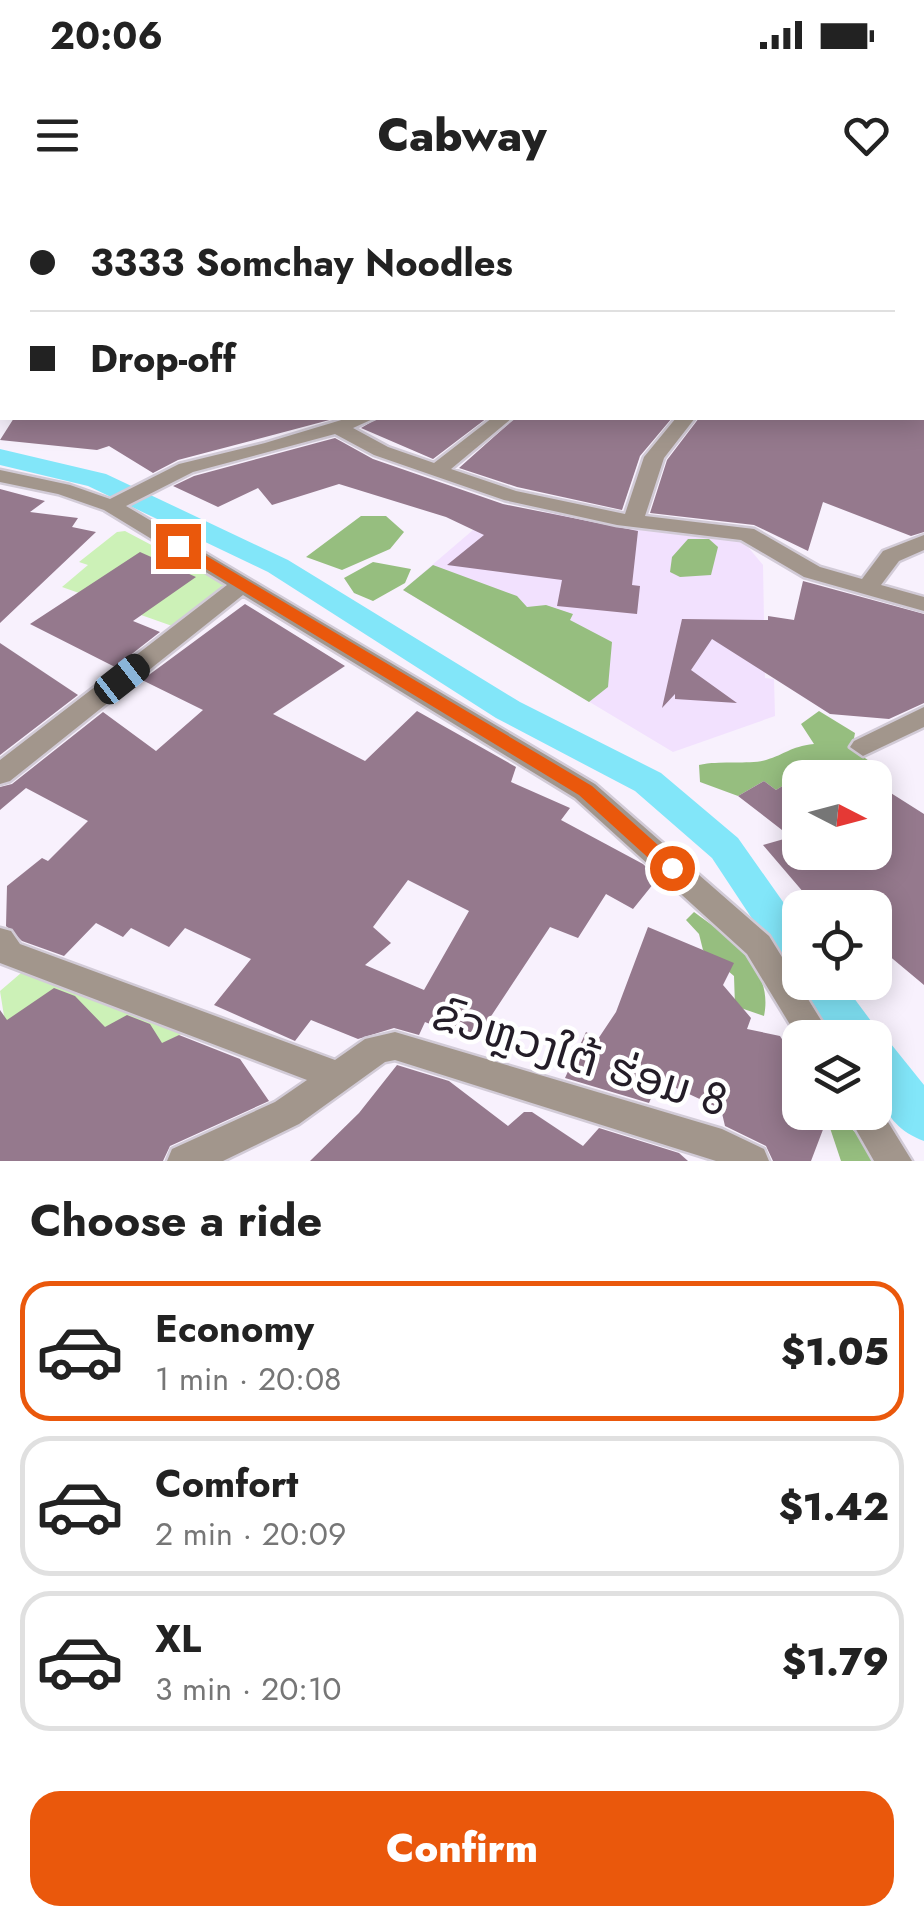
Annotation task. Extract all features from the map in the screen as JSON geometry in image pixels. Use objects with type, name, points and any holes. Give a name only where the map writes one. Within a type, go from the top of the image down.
[{"type":"street","points":[[117,503],[186,468],[360,420]]},
{"type":"street","points":[[437,470],[500,420]]},
{"type":"street","points":[[633,521],[654,457],[684,420]]},
{"type":"street","points":[[338,428],[511,496],[633,521],[746,534],[812,572],[924,604]]},
{"type":"street","points":[[0,476],[117,503],[585,790],[758,945],[805,1020]]},
{"type":"street","points":[[869,586],[891,556],[924,542]]},
{"type":"street","points":[[0,774],[244,583]]},
{"type":"street","points":[[863,747],[924,716]]},
{"type":"street","points":[[0,940],[9,953],[339,1077]]},
{"type":"street","name":"ຂົວຫຼວງໃຕ້ ຮ່ອມ 8","points":[[185,1161],[287,1113],[376,1049],[396,1046],[722,1146],[750,1161]]},
{"type":"street","points":[[874,1130],[894,1161]]},
{"type":"shaded area","points":[[501,506],[743,541],[763,565],[765,678],[774,679],[775,716],[673,752],[403,590]]},
{"type":"green space","points":[[361,516],[386,516],[404,532],[390,549],[342,570],[306,557]]},
{"type":"green space","points":[[125,531],[225,584],[224,589],[175,627],[62,587],[88,565],[79,562],[117,532]]},
{"type":"green space","points":[[688,539],[709,539],[718,547],[711,575],[680,577],[670,572],[672,557]]},
{"type":"green space","points":[[373,562],[411,569],[405,583],[373,601],[354,593],[344,578]]},
{"type":"green space","points":[[433,565],[517,596],[527,607],[546,605],[573,614],[570,620],[612,642],[608,687],[589,702],[403,590]]},
{"type":"green space","points":[[819,711],[855,733],[852,749],[868,760],[782,760],[782,786],[776,790],[764,781],[738,796],[700,782],[699,765],[759,761],[814,744],[801,724]]},
{"type":"green space","points":[[694,912],[722,932],[756,969],[765,999],[764,1016],[735,1006],[734,976],[703,950],[699,934],[686,920]]},
{"type":"green space","points":[[21,973],[43,974],[189,1030],[79,1087],[0,1018],[4,1016],[0,991]]},
{"type":"green space","points":[[831,1130],[853,1130],[878,1161],[841,1161]]},
{"type":"building","points":[[13,420],[329,420],[178,460],[153,473],[109,446],[97,450],[0,440]]},
{"type":"building","points":[[375,420],[484,420],[433,459],[361,428]]},
{"type":"building","points":[[513,420],[670,420],[640,456],[622,510],[517,487],[459,468]]},
{"type":"building","points":[[697,420],[924,420],[924,532],[911,536],[823,502],[808,551],[754,525],[650,513],[667,460]]},
{"type":"building","points":[[335,438],[373,459],[503,504],[638,531],[632,585],[640,586],[637,614],[557,606],[562,580],[447,565],[484,535],[446,517],[339,484],[272,505],[258,488],[218,507],[173,486],[194,476]]},
{"type":"building","points":[[0,489],[45,501],[30,512],[78,518],[72,527],[96,532],[0,623]]},
{"type":"building","points":[[140,552],[196,577],[133,621],[160,632],[115,667],[30,624]]},
{"type":"building","points":[[803,581],[924,614],[924,703],[889,719],[830,714],[712,639],[691,670],[737,703],[675,699],[675,694],[662,708],[682,619],[768,620],[768,616],[794,620]]},
{"type":"building","points":[[245,604],[345,666],[273,714],[365,761],[417,711],[516,767],[511,782],[570,808],[561,820],[643,864],[658,878],[633,909],[606,894],[578,938],[550,927],[474,1042],[425,1022],[419,1035],[394,1028],[358,1039],[311,1020],[295,1041],[214,1005],[251,959],[185,928],[169,947],[131,928],[123,937],[96,923],[64,956],[22,941],[6,926],[7,886],[42,858],[48,861],[88,821],[26,788],[0,810],[0,787],[12,784],[103,712],[156,751],[203,710],[142,680]],"holes":[[[408,880],[469,911],[424,990],[365,965],[391,943],[373,927]]]},
{"type":"building","points":[[0,643],[78,695],[0,755]]},
{"type":"building","points":[[764,781],[776,790],[782,786],[782,830],[738,796]]},
{"type":"building","points":[[892,794],[924,814],[924,985],[892,958],[892,890],[801,890],[784,870],[892,870]]},
{"type":"building","points":[[782,840],[782,867],[763,845]]},
{"type":"building","points":[[648,927],[734,963],[723,985],[751,1018],[747,1029],[782,1039],[782,1130],[823,1130],[811,1161],[773,1161],[766,1146],[725,1126],[721,1109],[659,1080],[649,1103],[565,1078],[586,1032],[598,1039],[616,1012]]},
{"type":"building","points":[[54,988],[75,996],[105,1027],[127,1015],[150,1024],[162,1043],[179,1035],[240,1059],[269,1101],[170,1146],[163,1161],[0,1161],[0,1010],[7,1020]]},
{"type":"building","points":[[397,1065],[449,1081],[508,1126],[524,1112],[532,1112],[583,1146],[599,1128],[679,1153],[688,1161],[310,1161],[359,1113]]},
{"type":"waterway","points":[[0,457],[97,480],[278,566],[508,710],[648,782],[725,848],[782,932]]},
{"type":"waterway","points":[[830,1000],[846,1020]]},
{"type":"waterway","points":[[892,1080],[924,1120]]},
{"type":"route","points":[[178,546],[585,790],[672,868]]}]
